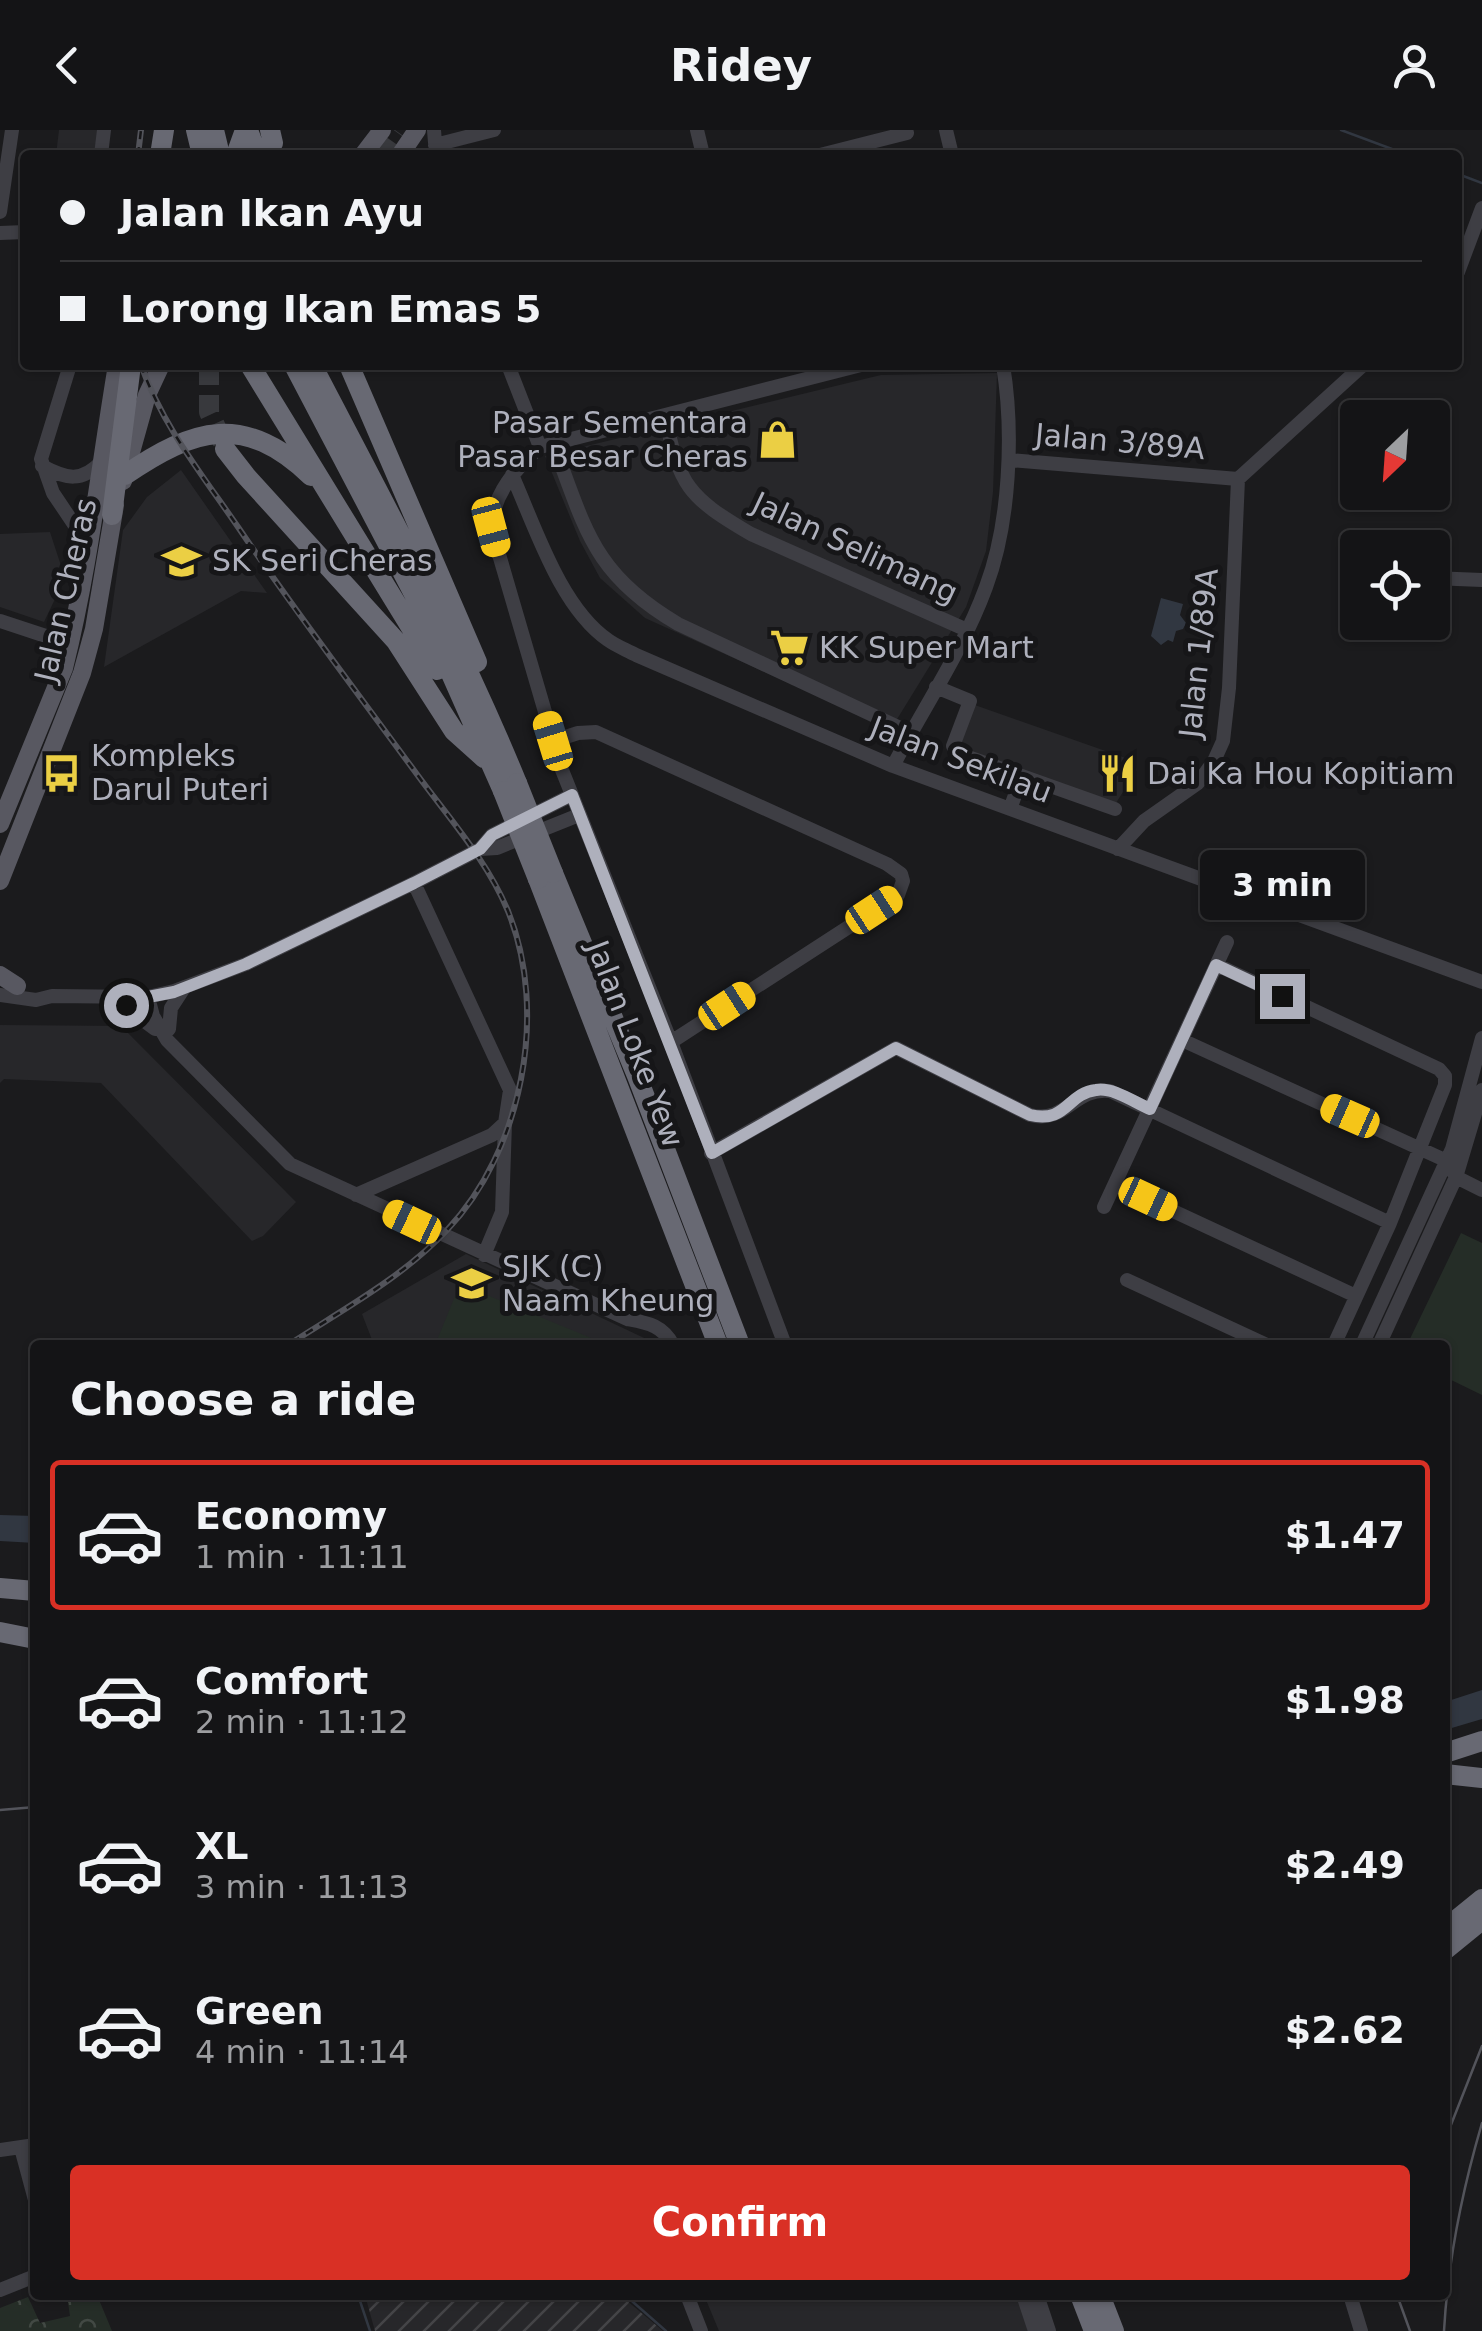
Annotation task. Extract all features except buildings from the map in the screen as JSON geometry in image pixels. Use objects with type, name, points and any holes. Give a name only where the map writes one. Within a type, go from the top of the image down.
[{"type":"highway","points":[[247,130],[266,143]]},
{"type":"highway","points":[[112,515],[130,370]]},
{"type":"highway","points":[[253,370],[493,766]]},
{"type":"highway","points":[[268,393],[271,370]]},
{"type":"highway","points":[[305,370],[425,615],[493,766]]},
{"type":"highway","points":[[306,370],[431,594],[488,712]]},
{"type":"highway","points":[[354,372],[486,683],[488,712]]},
{"type":"highway","points":[[124,475],[174,445],[201,434],[226,432],[255,438],[292,458],[334,498]]},
{"type":"highway","points":[[226,449],[396,641],[454,731],[493,766]]},
{"type":"highway","name":"Jalan Loke Yew","points":[[488,712],[510,787],[716,1340]]},
{"type":"highway","name":"Jalan Loke Yew","points":[[493,766],[510,787]]},
{"type":"highway","name":"Jalan Loke Yew","points":[[545,876],[637,1076],[738,1340]]},
{"type":"highway","points":[[0,1588],[30,1591]]},
{"type":"highway","points":[[0,1632],[30,1638]]},
{"type":"highway","points":[[1450,1751],[1482,1741]]},
{"type":"highway","points":[[1450,1924],[1482,1899]]},
{"type":"highway","points":[[1450,1946],[1482,1920]]},
{"type":"highway","points":[[1082,2300],[1094,2331]]},
{"type":"highway","points":[[1102,2300],[1114,2331]]},
{"type":"main road","points":[[367,150],[382,130]]},
{"type":"main road","name":"Jalan Cheras","points":[[0,824],[64,668],[90,548],[116,370]]},
{"type":"main road","name":"Jalan Cheras","points":[[0,881],[82,673],[94,629],[112,515],[147,396],[159,370]]},
{"type":"main road","points":[[0,975],[6,988]]},
{"type":"street","points":[[0,212],[12,130]]},
{"type":"street","points":[[435,143],[494,130]]},
{"type":"street","points":[[840,150],[907,133]]},
{"type":"street","points":[[1462,262],[1481,212]]},
{"type":"street","points":[[68,370],[42,449],[42,466],[53,494],[90,548]]},
{"type":"street","points":[[510,370],[592,545],[607,567],[650,608],[910,733]]},
{"type":"street","points":[[783,1340],[671,1042],[562,770],[491,527],[496,504],[512,475],[546,445],[841,370]]},
{"type":"street","points":[[893,766],[968,630],[986,590],[997,551],[1009,460],[1003,370]]},
{"type":"street","name":"Jalan 3/89A","points":[[1009,460],[1238,479],[1358,370]]},
{"type":"street","name":"Jalan Selimang","points":[[665,415],[674,461],[682,478],[723,518],[968,630]]},
{"type":"street","points":[[42,466],[74,478],[88,474],[103,460]]},
{"type":"street","name":"Jalan Sekilau","points":[[512,475],[565,590],[592,626],[636,656],[893,766],[1482,982]]},
{"type":"street","name":"Jalan 1/89A","points":[[1118,849],[1144,821],[1198,783],[1223,740],[1230,688],[1238,479]]},
{"type":"street","points":[[1450,579],[1482,580]]},
{"type":"street","points":[[0,621],[70,644]]},
{"type":"street","points":[[936,686],[970,701],[953,750],[1115,809]]},
{"type":"street","points":[[553,741],[596,732],[887,864],[901,874],[903,882],[898,895],[671,1042]]},
{"type":"street","points":[[549,806],[558,794],[562,770]]},
{"type":"street","points":[[1010,810],[1022,776]]},
{"type":"street","points":[[6,988],[36,989],[52,996],[111,997],[152,996],[184,987],[246,964],[414,883],[480,849],[492,835],[572,795]]},
{"type":"street","points":[[480,849],[497,848],[579,815]]},
{"type":"street","points":[[556,823],[578,834],[592,849]]},
{"type":"street","points":[[414,883],[505,1076],[510,1102],[505,1123],[502,1212],[484,1255]]},
{"type":"street","points":[[1104,1207],[1227,942]]},
{"type":"street","points":[[1216,965],[1445,1076],[1422,1148],[1336,1340]]},
{"type":"street","points":[[172,1039],[171,1008],[184,987]]},
{"type":"street","points":[[152,996],[153,1016],[280,1157],[627,1319],[656,1324],[671,1340]]},
{"type":"street","points":[[111,997],[172,1039]]},
{"type":"street","points":[[1364,1340],[1448,1161],[1482,1038]]},
{"type":"street","points":[[1182,1040],[1422,1148],[1448,1161],[1456,1177],[1482,1190]]},
{"type":"street","points":[[712,1153],[896,1048],[1030,1115],[1045,1118],[1058,1114],[1084,1094],[1110,1091],[1390,1223]]},
{"type":"street","points":[[1380,1340],[1456,1177],[1482,1090]]},
{"type":"street","points":[[356,1195],[492,1135],[505,1123]]},
{"type":"street","points":[[1115,1184],[1356,1296]]},
{"type":"street","points":[[1127,1280],[1255,1340]]},
{"type":"street","points":[[0,2150],[28,2146]]},
{"type":"street","points":[[0,2290],[30,2278]]},
{"type":"street","points":[[690,2300],[701,2331]]},
{"type":"street","points":[[1025,2300],[1035,2331]]},
{"type":"street","points":[[1038,2300],[1049,2331]]},
{"type":"street","points":[[1352,2300],[1361,2331]]},
{"type":"shaded area","points":[[59,130],[101,130],[98,150],[57,150]]},
{"type":"shaded area","points":[[997,373],[993,492],[986,551],[966,607],[891,729],[645,618],[600,578],[580,541],[545,456],[881,375]]},
{"type":"shaded area","name":"SK Seri Cheras","points":[[181,470],[267,593],[241,591],[104,667],[123,530],[147,497]]},
{"type":"shaded area","points":[[50,532],[65,578],[44,622],[0,607],[0,534]]},
{"type":"shaded area","points":[[1161,598],[1183,604],[1180,615],[1186,623],[1176,631],[1173,642],[1168,640],[1161,645],[1151,636]]},
{"type":"shaded area","points":[[972,704],[1134,761],[1137,770],[1114,806],[957,749]]},
{"type":"shaded area","points":[[0,1025],[121,1026],[296,1202],[263,1236],[252,1241],[101,1083],[4,1079],[0,1083]]},
{"type":"shaded area","name":"SJK (C) Naam Kheung","points":[[466,1254],[648,1340],[372,1340],[362,1314]]},
{"type":"shaded area","points":[[0,1515],[30,1516],[30,1543],[0,1541]]},
{"type":"shaded area","points":[[1482,1690],[1482,1719],[1450,1729],[1450,1700]]},
{"type":"shaded area","points":[[366,2300],[626,2300],[663,2331],[375,2331]]},
{"type":"shaded area","points":[[706,2300],[1029,2300],[1040,2331],[719,2331]]},
{"type":"green space","points":[[1461,1233],[1482,1243],[1482,1395],[1450,1379],[1450,1340],[1409,1340]]},
{"type":"green space","points":[[460,1284],[596,1340],[437,1340]]},
{"type":"green space","points":[[28,2297],[40,2323],[70,2316],[68,2300],[99,2300],[112,2331],[0,2331],[0,2308]]},
{"type":"waterway","points":[[1341,130],[1395,150]]},
{"type":"waterway","points":[[1462,176],[1482,183]]},
{"type":"waterway","points":[[360,2300],[370,2331]]},
{"type":"waterway","points":[[631,2300],[666,2331]]},
{"type":"tunnel","points":[[381,150],[395,130]]},
{"type":"tunnel","points":[[209,370],[209,412],[225,447]]},
{"type":"tram line","points":[[0,1810],[30,1807]]},
{"type":"tram line","points":[[1450,2127],[1482,2046]]},
{"type":"tram line","points":[[1450,2272],[1482,2123]]},
{"type":"tram line","points":[[1399,2300],[1410,2331]]},
{"type":"tram line","points":[[1444,2331],[1447,2300]]},
{"type":"railway","points":[[139,150],[141,130]]},
{"type":"railway","points":[[143,370],[160,408],[197,469],[478,857],[508,911],[520,951],[526,993],[521,1079],[494,1161],[473,1198],[447,1230],[411,1263],[296,1340]]},
{"type":"place","name":"Pasar Sementara Pasar Besar Cheras","points":[[778,440]]},
{"type":"place","name":"SK Seri Cheras","points":[[182,561]]},
{"type":"place","name":"KK Super Mart","points":[[789,648]]},
{"type":"place","name":"Kompleks Darul Puteri","points":[[61,773]]},
{"type":"place","name":"Dai Ka Hou Kopitiam","points":[[1117,774]]},
{"type":"place","name":"SJK (C) Naam Kheung","points":[[472,1284]]},
{"type":"route","points":[[126,1005],[111,997],[174,992],[246,964],[480,849],[492,835],[572,795],[712,1153],[896,1048],[1030,1115],[1045,1118],[1058,1114],[1095,1090],[1110,1091],[1150,1109],[1216,965],[1282,996]]}]
